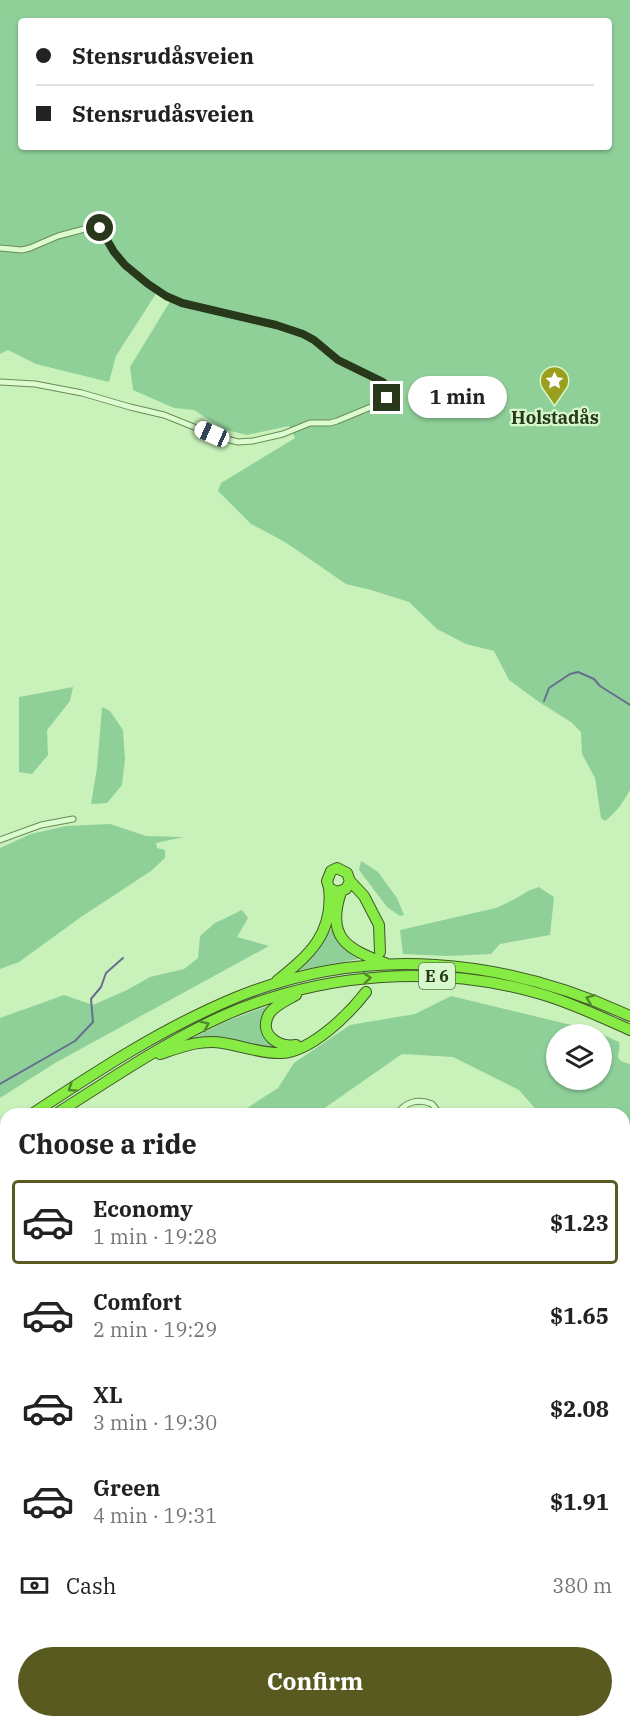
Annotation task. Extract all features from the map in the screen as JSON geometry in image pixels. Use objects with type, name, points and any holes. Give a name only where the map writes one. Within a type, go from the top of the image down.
[{"type":"highway","points":[[345,888],[349,876],[344,870],[334,869],[328,874],[329,888],[334,891],[345,888],[364,896],[379,926],[380,952]]},
{"type":"highway","name":"E 6","points":[[270,986],[304,959],[325,930],[329,914],[329,888]]},
{"type":"highway","name":"E 6","points":[[345,888],[336,916],[341,938],[359,954],[388,964]]},
{"type":"highway","name":"E 6","points":[[41,1108],[169,1029],[221,1004],[270,986],[324,972],[388,964],[444,964],[469,967],[520,976],[548,984],[630,1016]]},
{"type":"highway","name":"E 6","points":[[65,1108],[135,1063],[226,1015],[273,997],[309,987],[360,979],[442,976],[479,981],[520,989],[564,1002],[630,1030]]},
{"type":"highway","name":"E 6","points":[[309,987],[274,1008],[266,1023],[270,1037],[280,1044],[289,1046],[309,1043]]},
{"type":"highway","name":"E 6","points":[[135,1063],[200,1043],[216,1042],[267,1052],[294,1051],[321,1036],[366,992]]},
{"type":"street","points":[[0,248],[22,250],[66,233],[96,226],[103,231],[114,252],[125,265],[166,296],[303,334],[338,360],[383,382],[387,385],[389,394],[383,402],[330,423],[310,423],[283,435],[238,442],[219,437],[164,415],[82,393],[0,382]]},
{"type":"street","points":[[0,840],[41,825],[73,819]]},
{"type":"street","points":[[402,1108],[417,1101],[432,1104],[435,1108]]},
{"type":"green space","points":[[0,0],[630,0],[630,790],[619,807],[605,821],[601,818],[595,778],[582,754],[581,732],[571,722],[509,680],[494,651],[466,644],[437,629],[409,602],[346,584],[285,542],[251,524],[218,491],[221,483],[295,438],[289,426],[247,435],[223,429],[194,410],[174,408],[133,390],[130,367],[174,295],[159,289],[116,356],[109,382],[36,364],[8,350],[0,354]]},
{"type":"green space","points":[[73,687],[70,701],[47,730],[48,755],[32,774],[19,772],[19,697]]},
{"type":"green space","points":[[102,707],[110,711],[123,730],[125,759],[122,785],[107,803],[91,804],[97,768]]},
{"type":"green space","points":[[110,824],[146,836],[184,837],[156,843],[157,848],[165,850],[165,858],[151,871],[81,917],[19,962],[0,969],[0,848],[31,834],[66,826]]},
{"type":"green space","points":[[361,861],[378,872],[397,898],[404,915],[400,916],[387,907],[359,870]]},
{"type":"green space","points":[[539,887],[554,897],[550,935],[500,944],[491,954],[447,956],[403,954],[400,930],[496,908]]},
{"type":"green space","points":[[242,910],[248,918],[237,937],[269,946],[55,1063],[0,1098],[0,1018],[64,995],[93,1005],[150,977],[184,969],[198,958],[200,936],[215,923]]},
{"type":"green space","points":[[331,929],[336,936],[364,958],[296,971]]},
{"type":"green space","points":[[451,996],[567,1024],[546,1024],[546,1090],[612,1090],[612,1039],[619,1042],[620,1060],[630,1064],[630,1108],[535,1108],[519,1090],[453,1057],[402,1054],[325,1108],[247,1108],[278,1088],[294,1063],[350,1025],[415,1014]]},
{"type":"green space","points":[[276,1003],[263,1024],[285,1049],[183,1043],[227,1021]]},
{"type":"waterway","points":[[544,701],[549,688],[570,674],[578,672],[594,679],[600,686],[630,705]]},
{"type":"waterway","points":[[0,1084],[75,1041],[93,1022],[91,999],[101,987],[106,973],[123,958]]},
{"type":"place","name":"Holstadås","points":[[555,406]]},
{"type":"route","points":[[100,228],[114,252],[125,265],[166,296],[182,303],[276,325],[303,334],[338,360],[387,385],[389,389],[387,398]]}]
